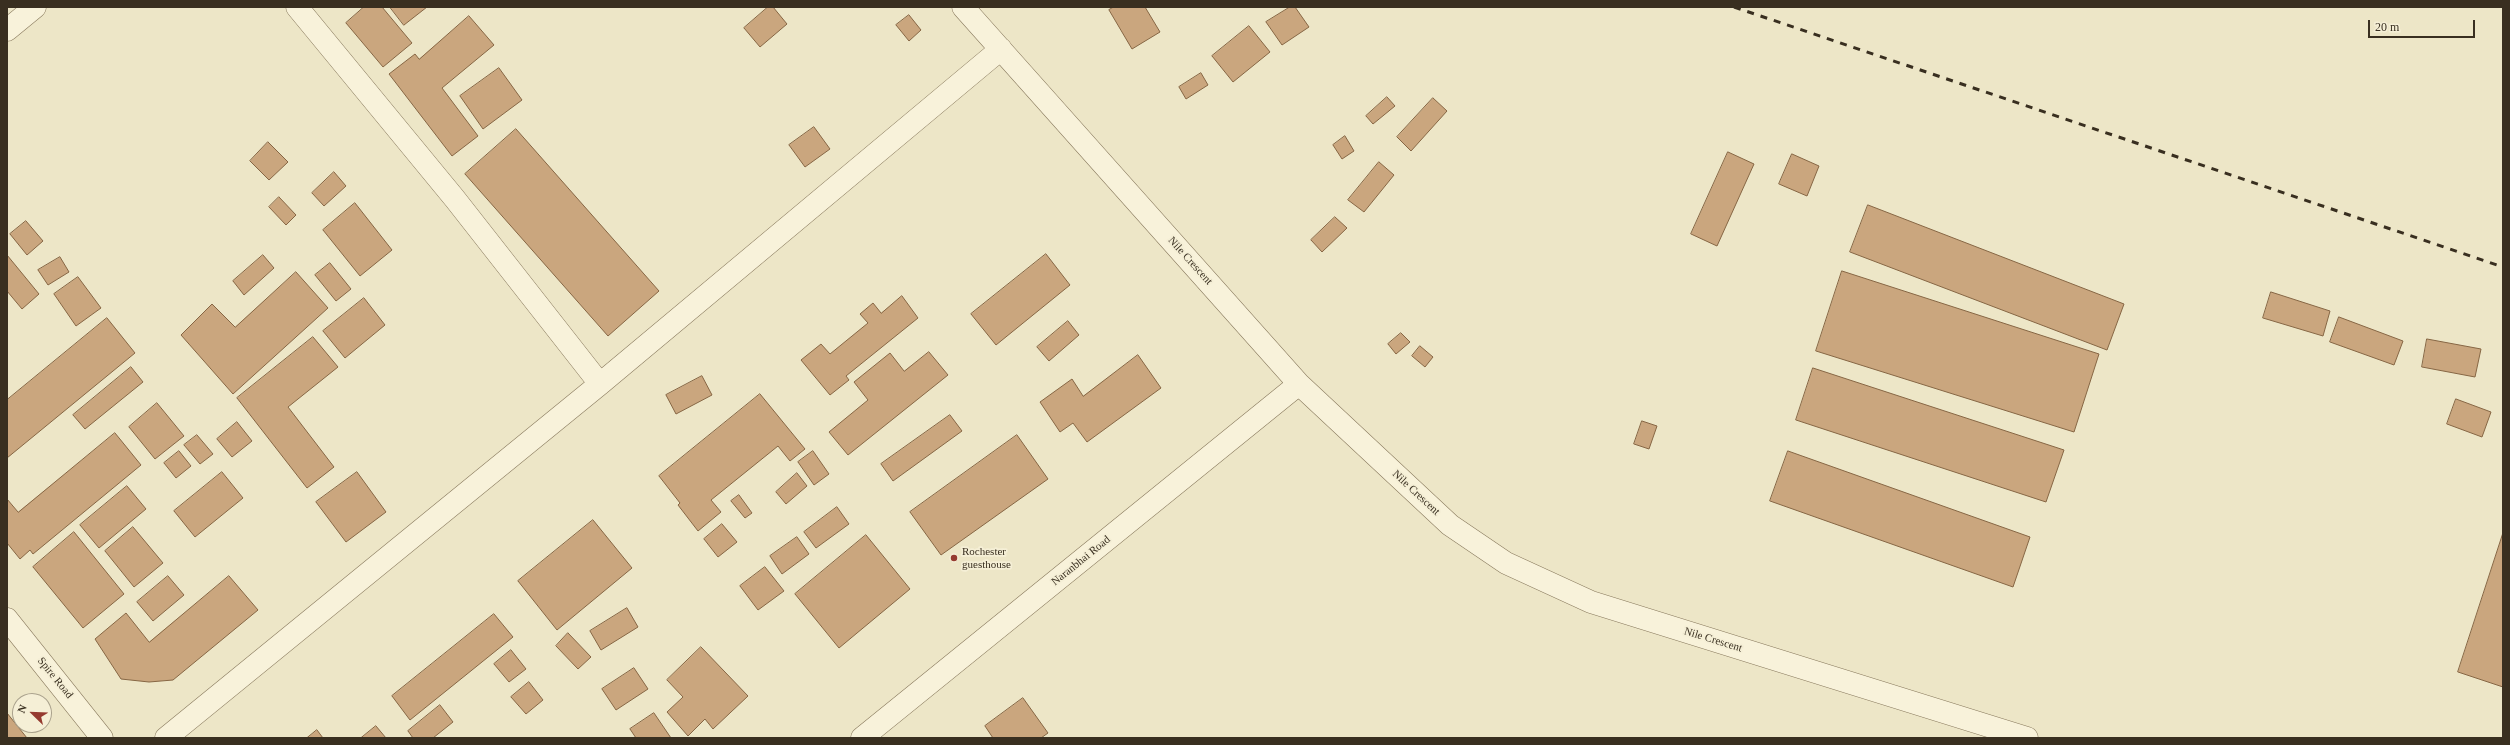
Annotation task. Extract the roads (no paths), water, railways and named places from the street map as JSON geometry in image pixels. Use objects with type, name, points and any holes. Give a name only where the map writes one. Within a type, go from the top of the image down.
[{"type":"street","points":[[7,30],[35,7]]},
{"type":"street","points":[[297,7],[455,199],[600,384]]},
{"type":"street","name":"Nile Crescent","points":[[963,7],[1299,384],[1450,525],[1506,563],[1592,602],[2027,738]]},
{"type":"street","points":[[166,738],[600,384],[1001,49]]},
{"type":"street","name":"Naranbhai Road","points":[[862,738],[1299,384]]},
{"type":"street","name":"Spire Road","points":[[7,619],[102,738]]},
{"type":"railway","points":[[1734,7],[2503,267]]},
{"type":"place","name":"Rochester guesthouse","points":[[954,558]]}]
